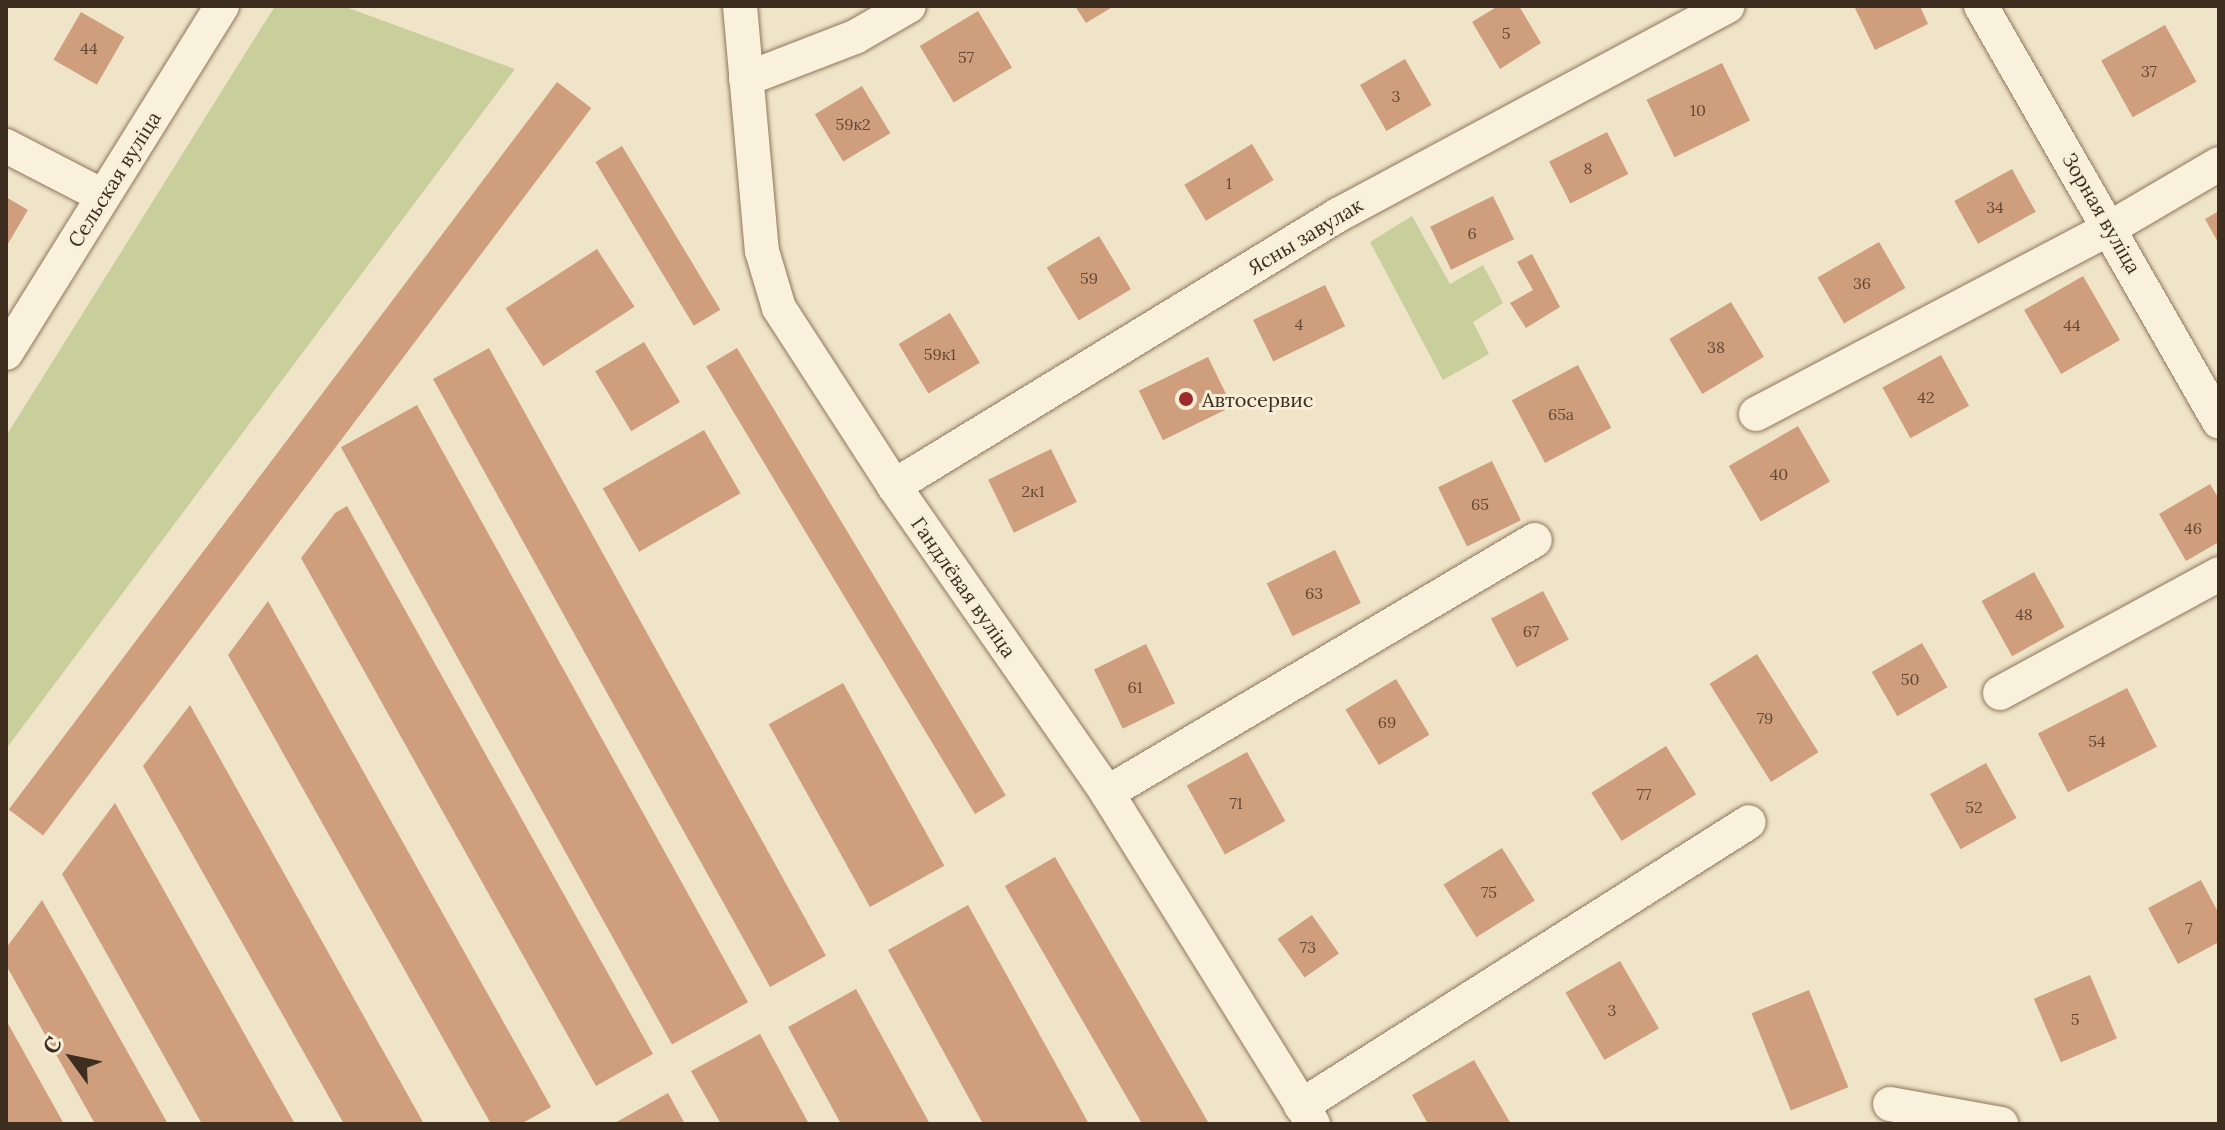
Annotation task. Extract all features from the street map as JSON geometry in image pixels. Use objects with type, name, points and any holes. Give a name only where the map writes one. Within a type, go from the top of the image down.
[{"type":"street","name":"Сельская вуліца","points":[[6,353],[222,6]]},
{"type":"street","name":"Гандлёвая вуліца","points":[[740,6],[762,251],[779,308],[894,486],[1107,793],[1307,1115]]},
{"type":"street","points":[[746,79],[855,37],[909,6]]},
{"type":"street","name":"Ясны завулак","points":[[894,486],[1338,215],[1727,6]]},
{"type":"street","name":"Зорная вуліца","points":[[1981,6],[2219,422]]},
{"type":"street","points":[[6,146],[103,196]]},
{"type":"street","points":[[1756,414],[2110,228],[2219,164]]},
{"type":"street","points":[[1107,793],[1535,540]]},
{"type":"street","points":[[2000,693],[2219,574]]},
{"type":"street","points":[[1307,1115],[1749,822]]},
{"type":"street","points":[[1890,1104],[2001,1124]]},
{"type":"green space","points":[[275,6],[343,6],[515,69],[6,749],[6,436]]},
{"type":"green space","points":[[1412,216],[1450,284],[1483,265],[1503,303],[1473,322],[1489,354],[1443,380],[1370,242]]},
{"type":"building","points":[[1075,6],[1114,6],[1086,23]]},
{"type":"building","points":[[1498,6],[1519,6],[1541,43],[1500,69],[1472,22]]},
{"type":"building","points":[[1854,6],[1920,6],[1928,24],[1875,50]]},
{"type":"building","points":[[978,11],[1012,68],[954,103],[920,46]]},
{"type":"building","points":[[81,12],[124,37],[97,85],[54,60]]},
{"type":"building","points":[[2165,25],[2197,82],[2133,117],[2101,60]]},
{"type":"building","points":[[1405,59],[1432,105],[1386,131],[1360,85]]},
{"type":"building","points":[[1722,63],[1750,121],[1675,157],[1647,100]]},
{"type":"building","points":[[557,82],[591,108],[43,835],[9,810]]},
{"type":"building","points":[[862,86],[890,133],[843,161],[815,114]]},
{"type":"building","points":[[1607,132],[1628,174],[1570,203],[1549,162]]},
{"type":"building","points":[[1252,144],[1274,180],[1206,221],[1184,185]]},
{"type":"building","points":[[622,146],[720,310],[694,326],[595,162]]},
{"type":"building","points":[[2012,169],[2036,212],[1978,244],[1954,201]]},
{"type":"building","points":[[1493,196],[1514,239],[1451,270],[1430,227]]},
{"type":"building","points":[[6,197],[28,210],[6,247]]},
{"type":"building","points":[[2219,211],[2219,244],[2205,219]]},
{"type":"building","points":[[1099,236],[1131,289],[1079,321],[1047,267]]},
{"type":"building","points":[[1879,242],[1906,288],[1844,323],[1818,278]]},
{"type":"building","points":[[597,249],[635,307],[543,366],[506,308]]},
{"type":"building","points":[[1532,254],[1560,307],[1526,328],[1510,303],[1533,290],[1517,262]]},
{"type":"building","points":[[2083,276],[2120,340],[2061,374],[2024,310]]},
{"type":"building","points":[[1325,285],[1345,326],[1273,361],[1253,320]]},
{"type":"building","points":[[1731,302],[1764,357],[1702,394],[1669,339]]},
{"type":"building","points":[[950,313],[980,363],[928,394],[899,344]]},
{"type":"building","points":[[644,342],[680,402],[631,431],[595,371]]},
{"type":"building","points":[[489,348],[826,956],[770,987],[433,379]]},
{"type":"building","points":[[737,348],[1006,795],[975,814],[706,367]]},
{"type":"building","points":[[1941,355],[1969,406],[1911,438],[1882,387]]},
{"type":"building","name":"Автосервис","points":[[1208,357],[1232,406],[1163,440],[1139,391]]},
{"type":"building","points":[[1578,365],[1611,428],[1545,463],[1512,400]]},
{"type":"building","points":[[417,405],[748,1002],[672,1045],[341,447]]},
{"type":"building","points":[[1798,426],[1830,481],[1761,521],[1729,466]]},
{"type":"building","points":[[704,430],[740,493],[639,552],[603,489]]},
{"type":"building","points":[[1051,449],[1077,502],[1014,533],[988,480]]},
{"type":"building","points":[[1492,461],[1521,520],[1467,547],[1438,487]]},
{"type":"building","points":[[2210,484],[2219,499],[2219,542],[2186,561],[2159,514]]},
{"type":"building","points":[[347,506],[653,1054],[596,1086],[301,558],[335,513]]},
{"type":"building","points":[[1335,550],[1361,603],[1293,636],[1267,583]]},
{"type":"building","points":[[2034,572],[2065,627],[2012,656],[1982,601]]},
{"type":"building","points":[[1543,591],[1569,640],[1517,667],[1491,619]]},
{"type":"building","points":[[268,601],[551,1107],[521,1124],[491,1124],[228,655]]},
{"type":"building","points":[[1922,643],[1948,687],[1897,716],[1872,672]]},
{"type":"building","points":[[1146,644],[1175,703],[1123,729],[1094,669]]},
{"type":"building","points":[[1757,654],[1818,752],[1771,782],[1710,684]]},
{"type":"building","points":[[1396,679],[1429,735],[1379,765],[1345,709]]},
{"type":"building","points":[[843,683],[944,866],[870,907],[769,724]]},
{"type":"building","points":[[2127,688],[2157,747],[2068,792],[2038,733]]},
{"type":"building","points":[[190,705],[424,1124],[344,1124],[143,766]]},
{"type":"building","points":[[1666,746],[1696,794],[1622,841],[1591,793]]},
{"type":"building","points":[[1247,752],[1285,821],[1225,855],[1187,785]]},
{"type":"building","points":[[1986,763],[2017,818],[1961,849],[1930,794]]},
{"type":"building","points":[[115,803],[295,1124],[202,1124],[62,874]]},
{"type":"building","points":[[1502,848],[1535,901],[1476,937],[1443,885]]},
{"type":"building","points":[[1055,857],[1209,1124],[1142,1124],[1005,886]]},
{"type":"building","points":[[2201,880],[2219,914],[2219,942],[2178,964],[2148,908]]},
{"type":"building","points":[[42,900],[168,1124],[95,1124],[6,965],[6,948]]},
{"type":"building","points":[[968,905],[1089,1124],[983,1124],[888,950]]},
{"type":"building","points":[[1312,915],[1339,954],[1305,978],[1278,939]]},
{"type":"building","points":[[1620,961],[1659,1029],[1604,1060],[1565,992]]},
{"type":"building","points":[[2090,975],[2117,1039],[2061,1062],[2034,999]]},
{"type":"building","points":[[856,989],[930,1124],[841,1124],[788,1027]]},
{"type":"building","points":[[1809,990],[1848,1087],[1791,1111],[1752,1013]]},
{"type":"building","points":[[6,1020],[64,1124],[6,1124]]},
{"type":"building","points":[[760,1034],[809,1124],[721,1124],[691,1071]]},
{"type":"building","points":[[1474,1060],[1511,1124],[1428,1124],[1412,1095]]},
{"type":"building","points":[[668,1093],[685,1124],[613,1124]]},
{"type":"place","name":"Автосервис","points":[[1186,399]]}]
